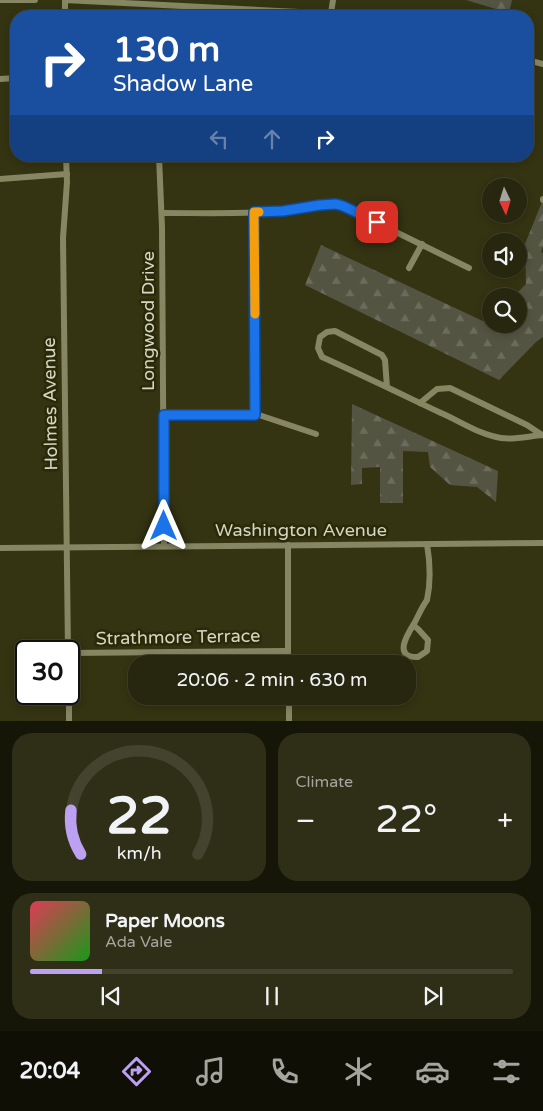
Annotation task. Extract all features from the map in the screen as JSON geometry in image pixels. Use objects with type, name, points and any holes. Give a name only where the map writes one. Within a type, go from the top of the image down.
[{"type":"street","points":[[0,0],[35,0]]},
{"type":"street","points":[[65,0],[222,10]]},
{"type":"street","name":"Holmes Avenue","points":[[66,162],[63,238],[68,640]]},
{"type":"street","name":"Longwood Drive","points":[[159,162],[162,213],[164,546]]},
{"type":"street","points":[[0,178],[66,174]]},
{"type":"street","points":[[162,213],[283,211],[336,204],[469,268]]},
{"type":"street","points":[[254,212],[255,415]]},
{"type":"street","points":[[409,268],[422,244]]},
{"type":"street","points":[[387,387],[385,360],[382,355],[334,331],[320,336],[318,345],[319,353],[322,357],[480,431],[499,438],[510,439],[542,435]]},
{"type":"street","points":[[420,403],[437,389],[450,388],[527,425],[542,435]]},
{"type":"street","points":[[164,415],[255,415],[316,434]]},
{"type":"street","name":"Washington Avenue","points":[[0,548],[543,543]]},
{"type":"street","points":[[413,625],[428,640],[427,651],[418,657],[409,656],[404,648],[405,637],[428,594],[429,563],[427,544]]},
{"type":"street","points":[[288,545],[288,655]]},
{"type":"street","name":"Strathmore Terrace","points":[[80,652],[288,651]]},
{"type":"street","points":[[69,705],[69,721]]},
{"type":"street","points":[[289,705],[289,721]]},
{"type":"green space","points":[[466,0],[512,0],[510,10],[499,10]]},
{"type":"green space","points":[[542,202],[543,337],[499,380],[305,285],[321,245],[482,321],[482,333],[527,333],[527,288],[522,288],[526,284],[527,278],[527,239]]},
{"type":"green space","points":[[352,404],[498,471],[496,502],[477,487],[450,485],[430,467],[428,452],[403,451],[403,503],[380,503],[380,467],[362,468],[362,484],[351,485]]},
{"type":"slow traffic","points":[[255,314],[254,212],[259,212]]},
{"type":"route","points":[[164,526],[164,415],[255,415],[254,212],[283,211],[336,204],[377,222]]}]
